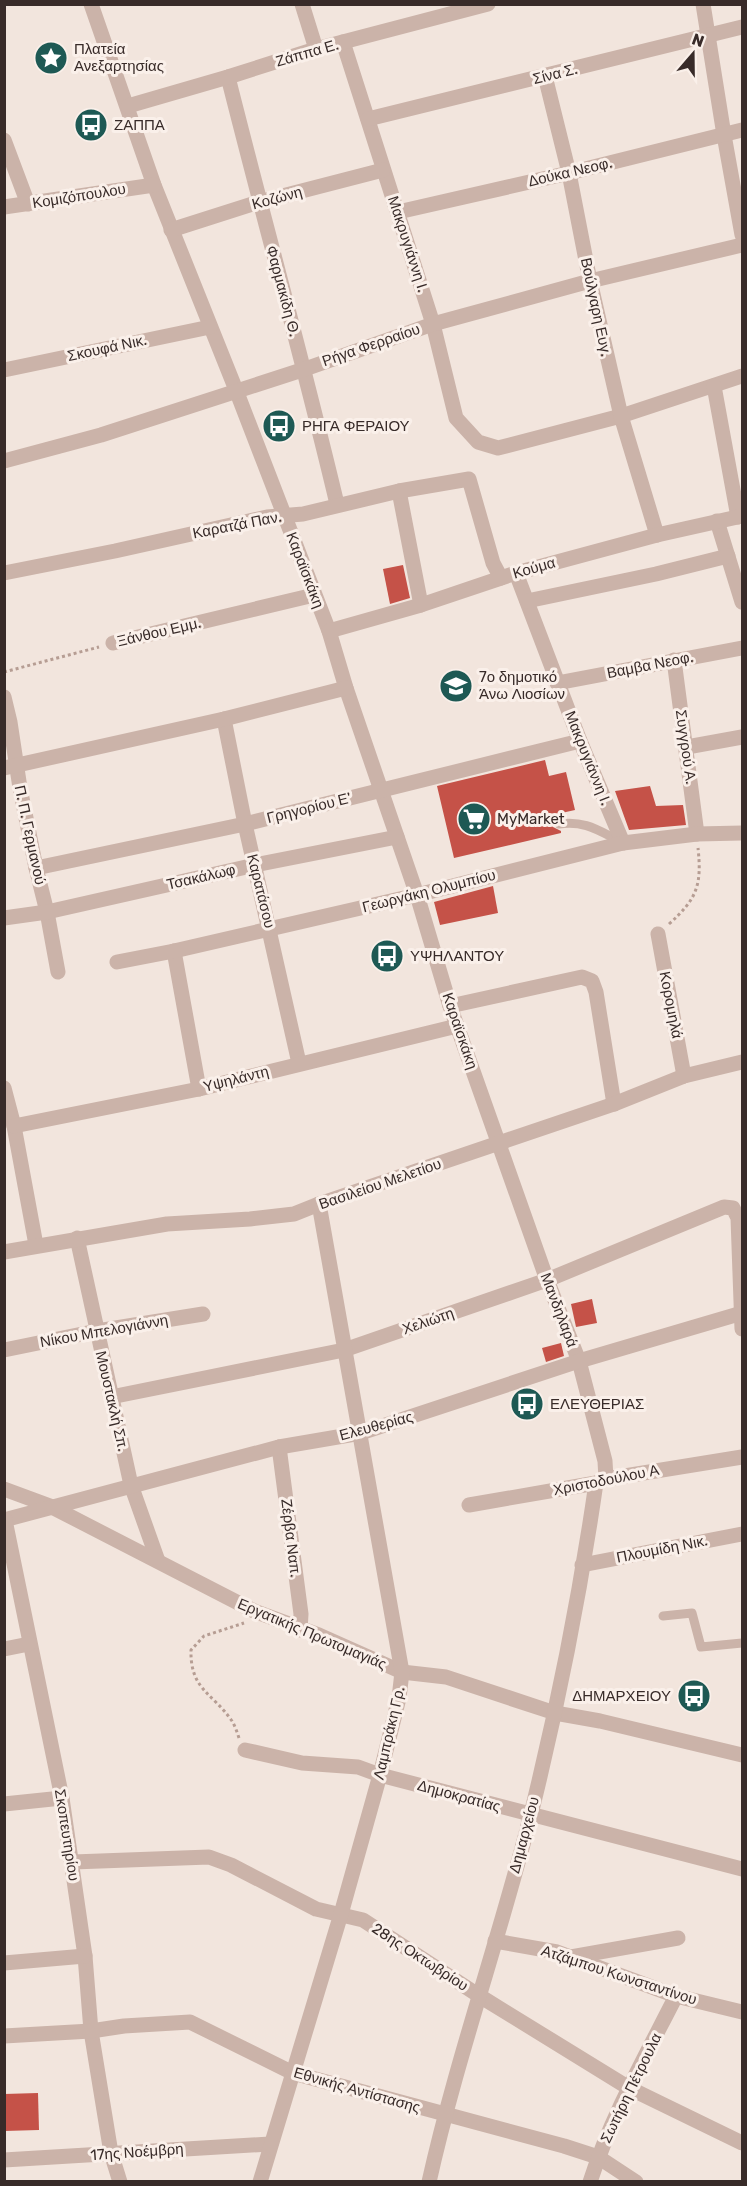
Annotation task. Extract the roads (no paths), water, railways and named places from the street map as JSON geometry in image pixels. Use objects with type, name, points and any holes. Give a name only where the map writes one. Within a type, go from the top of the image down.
[{"type":"street","name":"Καραϊσκάκη","points":[[91,4],[171,230],[236,390],[329,631],[346,688],[417,895],[450,1006],[499,1144]]},
{"type":"street","points":[[302,4],[316,49]]},
{"type":"street","name":"Ζάππα Ε.","points":[[128,106],[316,49],[488,4]]},
{"type":"street","points":[[703,4],[742,235]]},
{"type":"street","name":"Σίνα Σ.","points":[[368,119],[742,27]]},
{"type":"street","name":"Μακρυγιάννη Ι.","points":[[343,42],[433,324],[456,418],[478,442],[498,448],[621,416]]},
{"type":"street","name":"Βούλγαρη Ευγ.","points":[[545,76],[569,173],[590,281],[621,416],[657,535]]},
{"type":"street","name":"Φαρμακίδη Θ.","points":[[228,77],[338,504]]},
{"type":"street","name":"Δούκα Νεοφ.","points":[[398,212],[742,130]]},
{"type":"street","points":[[4,140],[28,204]]},
{"type":"street","name":"Κοζώνη","points":[[171,230],[259,202],[383,170]]},
{"type":"street","name":"Κομιζόπουλου","points":[[4,207],[154,185]]},
{"type":"street","name":"Ρήγα Φερραίου","points":[[4,460],[101,435],[433,324],[590,281],[742,245]]},
{"type":"street","name":"Σκουφά Νικ.","points":[[4,369],[210,327]]},
{"type":"street","points":[[621,416],[742,376]]},
{"type":"street","points":[[714,386],[740,517]]},
{"type":"street","name":"Καρατζά Παν.","points":[[4,573],[267,517],[303,514],[399,491],[470,479],[493,563],[501,578]]},
{"type":"street","points":[[399,491],[421,605]]},
{"type":"street","name":"Κούμα","points":[[329,631],[421,605],[516,573],[657,535],[740,517]]},
{"type":"street","points":[[717,521],[742,602]]},
{"type":"street","points":[[527,601],[656,574],[728,556]]},
{"type":"street","name":"Μακρυγιάννη Ι.","points":[[516,573],[580,741],[623,843]]},
{"type":"street","name":"Ξάνθου Εμμ.","points":[[113,643],[314,595]]},
{"type":"street","name":"Βαμβα Νεοφ.","points":[[558,683],[742,648]]},
{"type":"street","name":"Συγγρού Α.","points":[[674,660],[697,834]]},
{"type":"street","points":[[11,766],[224,719],[346,688]]},
{"type":"street","name":"Π. Π. Γερμανού","points":[[4,697],[11,766],[20,788],[58,972]]},
{"type":"street","name":"Καρατάσου","points":[[224,719],[245,824],[299,1063]]},
{"type":"street","points":[[687,747],[742,737]]},
{"type":"street","name":"Γρηγορίου Ε'","points":[[36,868],[245,824],[580,741]]},
{"type":"street","name":"Γεωργάκη Ολυμπίου","points":[[117,962],[417,895],[623,843],[697,834],[742,833]]},
{"type":"street","name":"Τσακάλωφ","points":[[4,918],[47,912],[255,865],[397,837]]},
{"type":"street","name":"Κορομηλά","points":[[658,934],[684,1076]]},
{"type":"street","points":[[174,951],[199,1089]]},
{"type":"street","points":[[450,1006],[582,977],[592,981],[596,992],[614,1104]]},
{"type":"street","name":"Υψηλάντη","points":[[14,1126],[199,1089],[457,1026]]},
{"type":"street","name":"Βασιλείου Μελετίου","points":[[4,1252],[167,1224],[250,1220],[294,1214],[614,1104],[684,1076],[742,1062]]},
{"type":"street","points":[[5,1096],[14,1126],[36,1245]]},
{"type":"street","name":"Μανδηλαρά","points":[[499,1144],[547,1280],[579,1361],[605,1461],[601,1481]]},
{"type":"street","name":"Λαμπράκη Γρ.","points":[[260,2181],[341,1914],[380,1775],[399,1698],[402,1672],[319,1204]]},
{"type":"street","name":"Χελιώτη","points":[[111,1397],[344,1350],[547,1280],[724,1207],[733,1208],[738,1218],[742,1319]]},
{"type":"street","name":"Μουστακλή Σπ.","points":[[77,1238],[131,1485],[158,1561]]},
{"type":"street","name":"Νίκου Μπελογιάννη","points":[[4,1350],[97,1331],[203,1314]]},
{"type":"street","name":"Ελευθερίας","points":[[5,1520],[50,1506],[279,1447],[361,1433],[579,1361],[742,1319]]},
{"type":"street","name":"Ζέρβα Ναπ.","points":[[279,1447],[301,1614],[300,1630]]},
{"type":"street","name":"Χριστοδούλου Α","points":[[469,1505],[742,1457]]},
{"type":"street","name":"Δημαρχείου","points":[[429,2181],[444,2114],[531,1815],[555,1713],[582,1565],[601,1481]]},
{"type":"street","name":"Εργατικής Πρωτομαγιάς","points":[[4,1489],[50,1506],[254,1611],[300,1630],[319,1635],[402,1672],[446,1677],[555,1713],[600,1721],[742,1755]]},
{"type":"street","name":"Σκοπευτηρίου","points":[[5,1520],[62,1798],[73,1862],[92,2031],[111,2153],[120,2181]]},
{"type":"street","name":"Πλουμίδη Νικ.","points":[[582,1565],[742,1533]]},
{"type":"street","points":[[4,1649],[29,1644]]},
{"type":"street","name":"Δημοκρατίας","points":[[245,1750],[302,1763],[358,1767],[380,1775],[742,1869]]},
{"type":"street","points":[[4,1804],[62,1798]]},
{"type":"street","name":"28ης Οκτωβρίου","points":[[73,1862],[209,1857],[231,1865],[316,1909],[363,1920],[628,2088],[742,2143]]},
{"type":"street","points":[[571,1957],[678,1938]]},
{"type":"street","name":"Ατζάμπου Κωνσταντίνου","points":[[495,1941],[557,1952],[676,1996],[742,2012]]},
{"type":"street","points":[[4,1963],[85,1956]]},
{"type":"street","name":"Σωτήρη Πέτρουλα","points":[[590,2181],[628,2088],[676,1996]]},
{"type":"street","name":"Εθνικής Αντίστασης","points":[[4,2036],[189,2022],[293,2073],[564,2146],[598,2157],[636,2181]]},
{"type":"street","name":"17ης Νοέμβρη","points":[[4,2160],[270,2144]]},
{"type":"lane","points":[[560,824],[574,822],[592,827],[623,843]]},
{"type":"lane","points":[[663,1616],[692,1613],[701,1647],[742,1643]]},
{"type":"place","name":"Πλατεία Ανεξαρτησίας","points":[[51,58]]},
{"type":"place","name":"ΖΑΠΠΑ","points":[[91,125]]},
{"type":"place","name":"ΡΗΓΑ ΦΕΡΑΙΟΥ","points":[[279,426]]},
{"type":"place","name":"7ο δημοτικό Άνω Λιοσίων","points":[[456,686]]},
{"type":"place","name":"MyMarket","points":[[474,819]]},
{"type":"place","name":"ΥΨΗΛΑΝΤΟΥ","points":[[387,956]]},
{"type":"place","name":"ΕΛΕΥΘΕΡΙΑΣ","points":[[527,1404]]},
{"type":"place","name":"ΔΗΜΑΡΧΕΙΟΥ","points":[[694,1696]]}]
